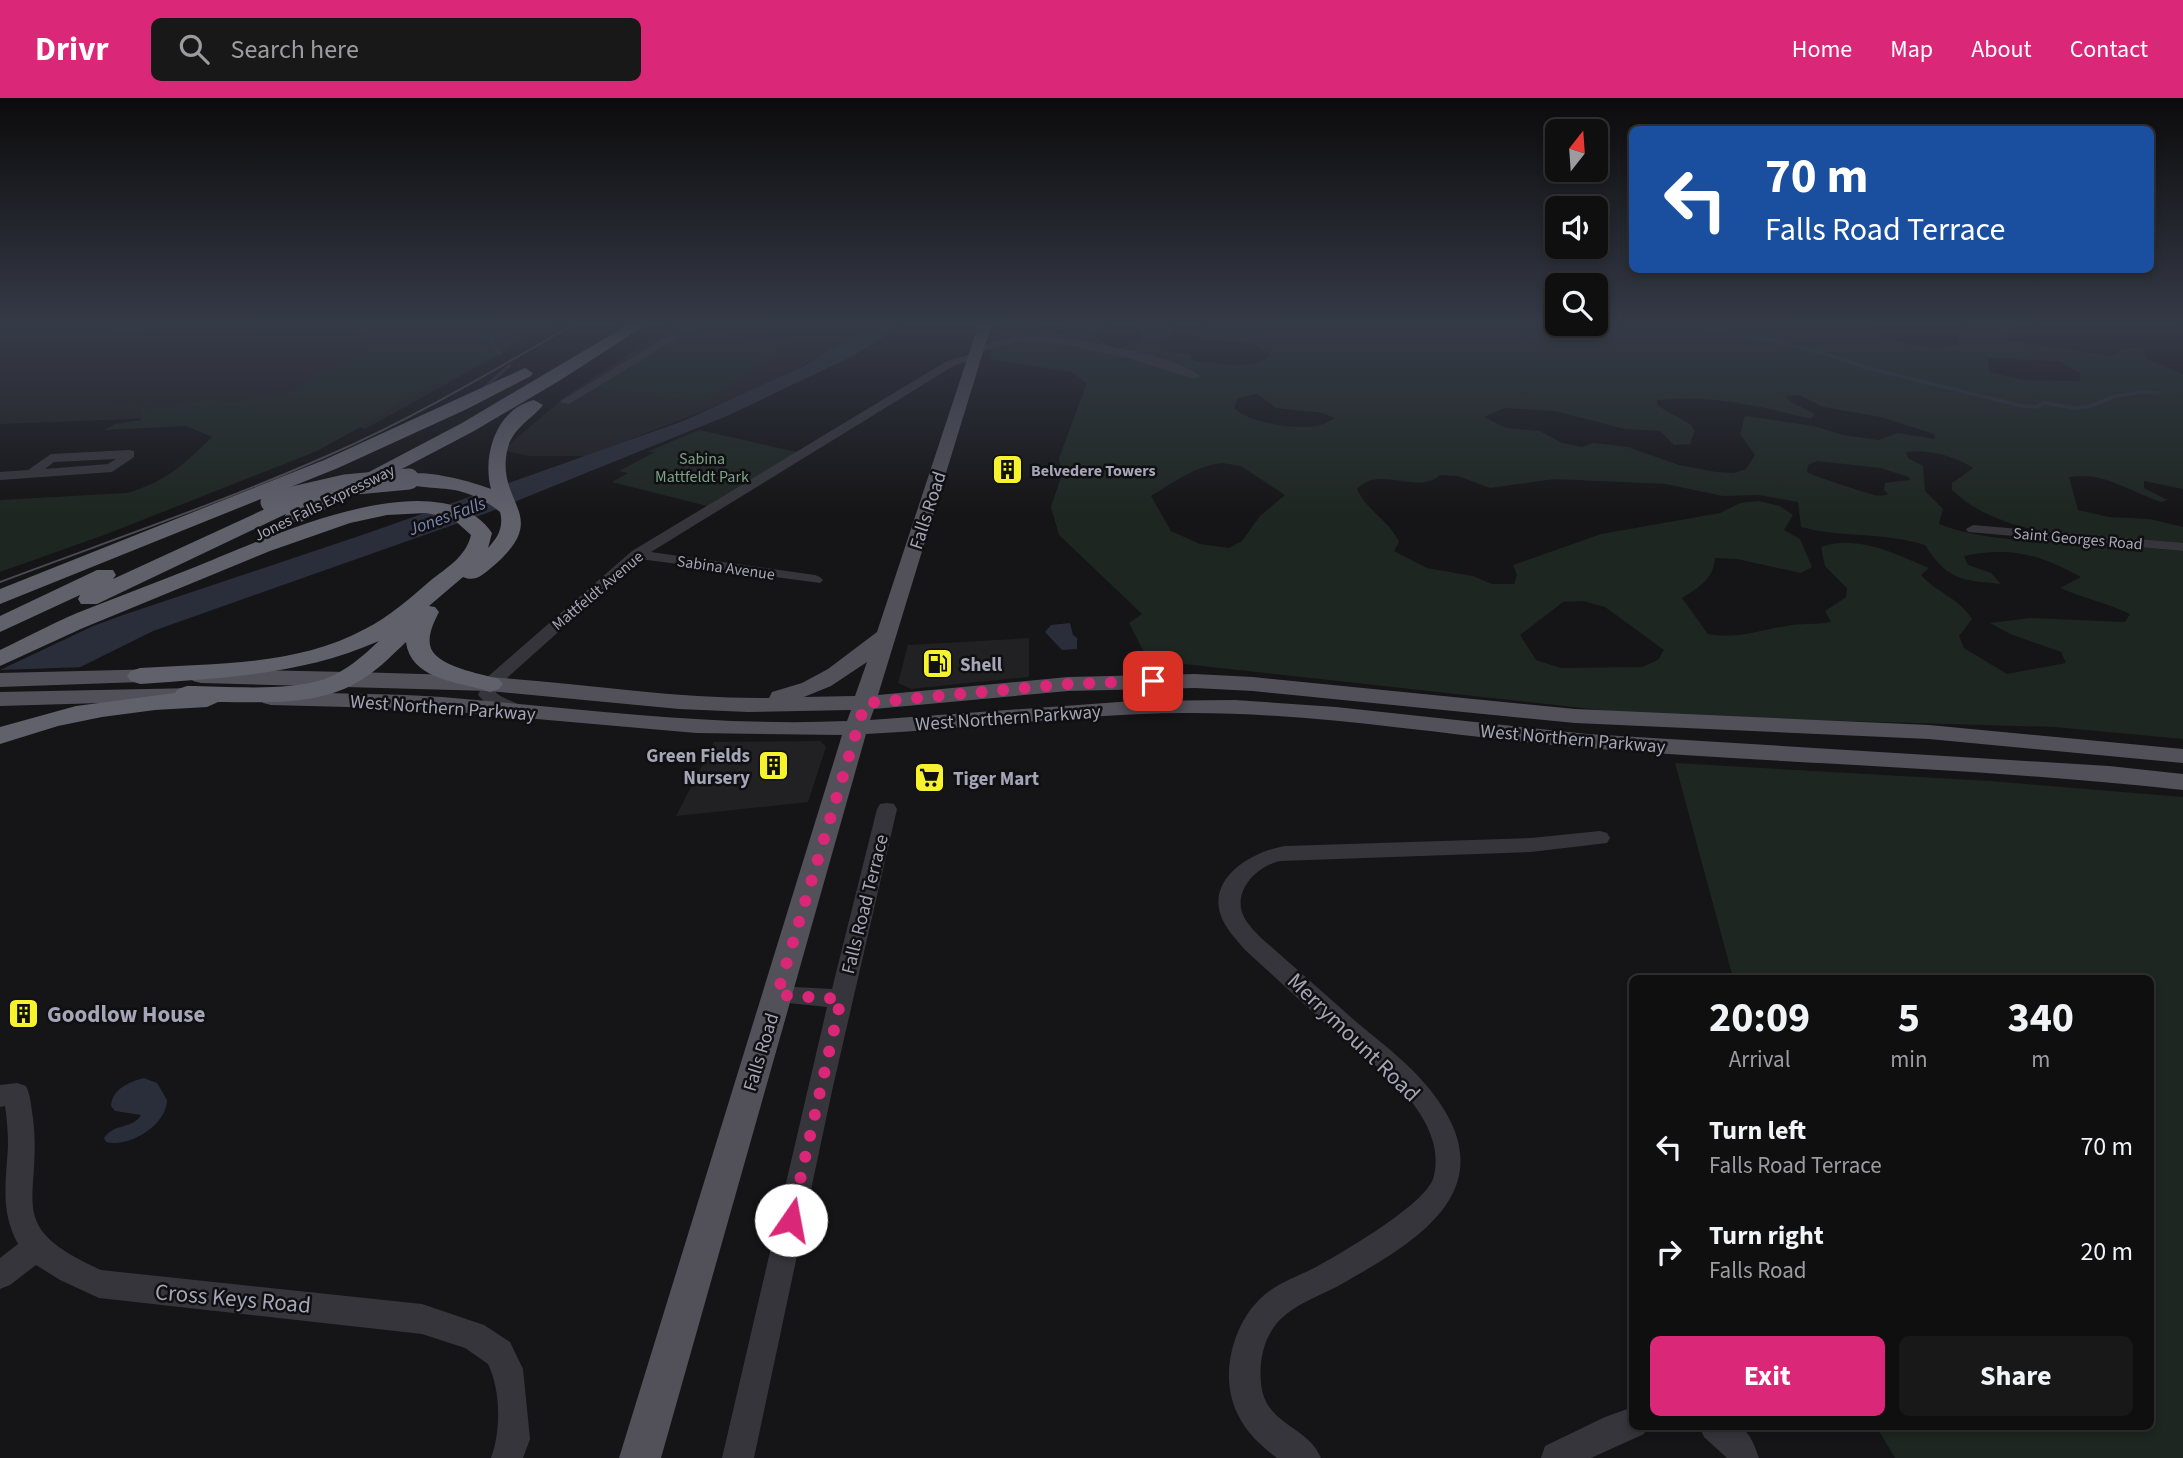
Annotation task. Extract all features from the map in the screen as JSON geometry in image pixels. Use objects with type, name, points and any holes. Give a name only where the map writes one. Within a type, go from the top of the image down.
[{"type":"highway","points":[[0,597],[447,415],[495,389]]},
{"type":"highway","name":"Jones Falls Expressway","points":[[0,640],[326,488],[509,389]]},
{"type":"highway","name":"Jones Falls Expressway","points":[[0,659],[417,456],[533,389]]},
{"type":"highway","points":[[187,694],[301,690],[335,684],[347,677],[497,550],[506,538],[511,516],[501,491],[498,473],[500,441],[514,420],[560,389]]},
{"type":"highway","points":[[0,625],[271,502],[316,490],[380,480],[430,480],[491,496],[511,516]]},
{"type":"highway","points":[[72,624],[330,521],[372,511],[413,508],[454,513],[478,527],[482,533],[480,545],[467,561],[402,616],[356,643],[294,661],[140,676]]},
{"type":"highway","points":[[0,605],[86,564]]},
{"type":"highway","points":[[427,611],[416,638],[416,646],[425,660],[438,668],[490,684]]},
{"type":"highway","points":[[0,736],[54,720],[126,706],[194,699],[277,699]]},
{"type":"main road","name":"Falls Road","points":[[640,1458],[860,716],[966,389]]},
{"type":"main road","points":[[748,705],[812,688],[837,676],[886,634]]},
{"type":"main road","name":"West Northern Parkway","points":[[0,680],[140,676],[347,677],[490,684],[860,716],[1068,684],[1195,681],[1253,684],[1564,715],[1929,732],[2183,756]]},
{"type":"main road","name":"West Northern Parkway","points":[[0,699],[187,694],[442,704],[716,728],[860,716],[1223,707],[1308,712],[1585,741],[2005,764],[2183,782]]},
{"type":"street","points":[[565,402],[586,389]]},
{"type":"street","name":"Mattfeldt Avenue","points":[[490,684],[637,554],[907,389]]},
{"type":"street","points":[[0,477],[111,468],[129,454],[51,458],[32,473]]},
{"type":"street","name":"Saint Georges Road","points":[[1973,529],[2183,547]]},
{"type":"street","name":"Sabina Avenue","points":[[637,554],[815,580]]},
{"type":"street","points":[[490,684],[486,695],[491,700],[525,713]]},
{"type":"street","name":"Falls Road Terrace","points":[[737,1458],[887,809]]},
{"type":"street","name":"Merrymount Road","points":[[1305,1458],[1253,1415],[1243,1373],[1244,1356],[1255,1332],[1265,1313],[1279,1300],[1331,1275],[1426,1209],[1442,1190],[1448,1170],[1448,1153],[1444,1136],[1410,1085],[1254,944],[1237,925],[1230,912],[1234,885],[1259,861],[1285,853],[1331,849],[1531,845],[1600,838]]},
{"type":"street","name":"Falls Road Terrace","points":[[777,995],[841,999]]},
{"type":"street","name":"Cross Keys Road","points":[[0,1096],[17,1094],[21,1144],[17,1201],[24,1231],[36,1248],[57,1265],[99,1284],[422,1318],[473,1336],[499,1353],[508,1369],[514,1438],[507,1458]]},
{"type":"street","points":[[0,1275],[36,1248]]},
{"type":"street","points":[[1557,1458],[1629,1424]]},
{"type":"street","points":[[1720,1430],[1738,1444],[1743,1458]]},
{"type":"shaded area","points":[[0,389],[437,389],[365,429],[310,412],[0,424]]},
{"type":"shaded area","points":[[576,389],[756,389],[588,456],[529,456],[506,451],[505,448]]},
{"type":"shaded area","points":[[1029,638],[1029,677],[911,689],[898,683],[908,645]]},
{"type":"shaded area","points":[[820,741],[826,747],[808,802],[676,816],[714,742]]},
{"type":"green space","points":[[426,389],[401,401],[382,415],[317,451],[107,534],[0,572],[0,500],[127,493],[141,489],[174,471],[212,437],[186,426],[104,430],[115,424],[141,420],[142,410],[116,407],[133,404],[147,409],[208,400],[232,402],[293,391]]},
{"type":"green space","points":[[606,389],[723,389],[705,402]]},
{"type":"green space","points":[[1085,389],[2183,389],[2183,489],[2144,481],[2144,488],[2167,500],[2161,502],[2105,479],[2069,477],[2078,510],[2109,517],[2150,519],[2183,527],[2183,545],[2061,535],[2001,520],[1975,507],[1952,490],[1952,483],[1973,468],[1941,454],[1906,452],[1908,458],[1923,466],[1925,491],[1943,509],[1939,524],[1996,538],[2183,551],[2183,739],[2054,727],[1645,715],[1148,660],[1129,623],[1142,614],[1059,535],[1051,507],[1062,474],[1059,458]],"holes":[[[1257,394],[1276,408],[1323,413],[1335,418],[1311,427],[1288,426],[1262,422],[1234,408],[1238,398]],[[1799,395],[1823,407],[1881,417],[1934,434],[1935,439],[1898,433],[1879,440],[1843,435],[1814,426],[1745,416],[1740,434],[1755,455],[1746,469],[1734,473],[1679,465],[1628,447],[1593,443],[1582,447],[1562,443],[1540,431],[1506,428],[1484,417],[1504,408],[1555,411],[1625,429],[1660,431],[1674,445],[1690,444],[1695,431],[1690,424],[1658,406],[1657,400],[1716,400],[1811,419],[1815,414],[1785,396]],[[1817,461],[1880,468],[1909,477],[1910,480],[1885,483],[1884,490],[1888,494],[1866,493],[1807,472],[1808,465]],[[1222,463],[1241,466],[1285,495],[1260,516],[1242,541],[1229,548],[1200,544],[1171,531],[1151,496],[1185,475]],[[1440,475],[1458,476],[1490,488],[1555,479],[1666,484],[1723,496],[1759,495],[1798,502],[1801,527],[1832,533],[1895,538],[1925,545],[1948,572],[1965,579],[2001,584],[1991,573],[1968,565],[1964,556],[2011,552],[2039,558],[2081,577],[2060,588],[2130,614],[2125,622],[2030,618],[1990,623],[2010,634],[2061,652],[2066,663],[2007,674],[1964,648],[1959,636],[1972,619],[1961,606],[1921,575],[1929,568],[1876,547],[1849,543],[1821,547],[1825,566],[1847,588],[1846,597],[1825,611],[1831,622],[1792,625],[1739,635],[1708,634],[1682,598],[1708,577],[1715,558],[1737,559],[1801,573],[1812,567],[1800,539],[1784,530],[1793,515],[1780,506],[1758,501],[1740,503],[1720,513],[1601,534],[1513,565],[1517,575],[1514,584],[1492,584],[1473,576],[1427,568],[1394,551],[1399,542],[1395,535],[1357,489],[1376,479],[1420,483],[1431,481]],[[1583,601],[1605,607],[1664,650],[1658,660],[1642,667],[1561,668],[1536,660],[1520,635],[1563,602]]]},
{"type":"green space","name":"Sabina Mattfeldt Park","points":[[699,430],[797,452],[707,506],[612,482],[628,473],[619,471],[655,452],[647,452]]},
{"type":"green space","points":[[1675,763],[1990,781],[2183,797],[2183,1458],[1895,1458],[1878,1430],[2154,1430],[2154,975],[1732,975]]},
{"type":"water","name":"Jones Falls","points":[[752,389],[783,389],[727,416],[487,513],[153,631],[0,707],[0,670],[93,626],[368,533],[683,421]]},
{"type":"water","points":[[1070,623],[1073,635],[1077,638],[1077,649],[1062,650],[1045,632],[1051,625]]},
{"type":"water","points":[[144,1078],[157,1083],[167,1100],[161,1118],[145,1133],[135,1138],[115,1143],[106,1142],[104,1138],[108,1133],[133,1122],[141,1115],[115,1111],[111,1106],[114,1095],[127,1084]]},
{"type":"pier","points":[[85,667],[8,707],[0,707],[0,670]]},
{"type":"waterway","points":[[1955,389],[2022,406],[2037,407],[2043,403],[2076,408],[2090,406],[2116,396],[2143,392],[2159,393]]},
{"type":"tram line","points":[[0,582],[287,473],[359,442],[460,389]]},
{"type":"place","name":"Belvedere Towers","points":[[1008,470]]},
{"type":"place","name":"Shell","points":[[937,664]]},
{"type":"place","name":"Green Fields Nursery","points":[[773,766]]},
{"type":"place","name":"Tiger Mart","points":[[930,778]]},
{"type":"place","name":"Goodlow House","points":[[24,1014]]},
{"type":"route","points":[[791,1220],[841,999],[777,995],[865,703],[1068,684],[1153,681]]}]
